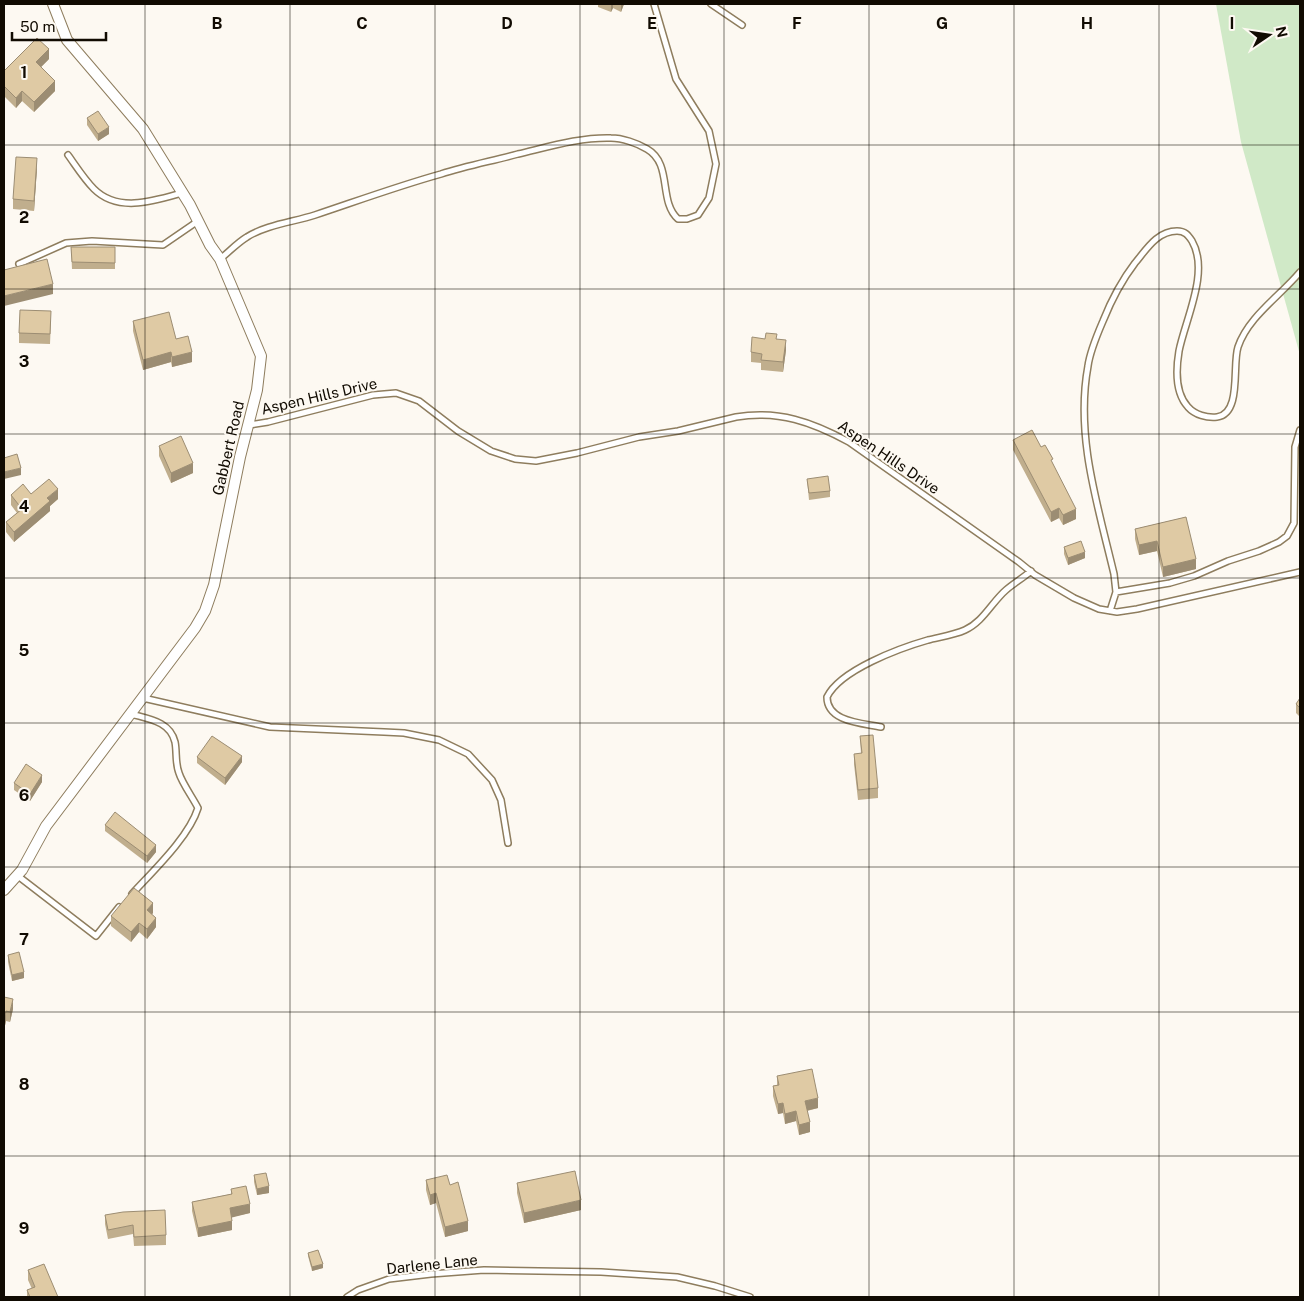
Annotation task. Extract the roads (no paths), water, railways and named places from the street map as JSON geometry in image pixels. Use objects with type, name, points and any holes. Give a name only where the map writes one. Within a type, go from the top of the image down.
[{"type":"street","name":"Gabbert Road","points":[[4,890],[18,876],[46,826],[195,628],[208,602],[219,566],[234,483],[257,390],[262,356],[220,259],[210,245],[182,193],[143,129],[68,40],[53,4]]},
{"type":"lane","points":[[220,259],[247,237],[271,227],[305,218],[443,173],[588,139],[612,138],[628,141],[648,149],[656,158],[664,174],[672,214],[678,219],[687,219],[698,215],[710,198],[716,164],[708,131],[676,79],[654,4]]},
{"type":"lane","points":[[711,4],[742,25]]},
{"type":"lane","points":[[68,155],[94,189],[112,201],[138,203],[182,193]]},
{"type":"lane","points":[[19,264],[66,243],[92,241],[163,245],[198,221]]},
{"type":"lane","points":[[1110,611],[1116,592],[1114,574],[1088,458],[1084,434],[1083,402],[1088,364],[1108,307],[1131,269],[1153,242],[1169,232],[1183,232],[1188,235],[1196,247],[1198,269],[1192,304],[1180,350],[1178,382],[1181,396],[1192,412],[1200,415],[1221,416],[1227,412],[1235,393],[1235,364],[1242,338],[1265,308],[1300,272]]},
{"type":"lane","name":"Aspen Hills Drive","points":[[248,425],[268,422],[373,395],[396,394],[419,401],[458,431],[491,451],[515,459],[536,461],[736,417],[789,417],[820,427],[849,442],[1031,571],[1074,598],[1100,609],[1110,611],[1137,609],[1300,572]]},
{"type":"lane","points":[[1116,592],[1170,583],[1194,576],[1228,561],[1259,551],[1279,542],[1287,536],[1294,523],[1295,447],[1300,430]]},
{"type":"lane","points":[[881,728],[841,718],[830,710],[827,697],[834,685],[863,666],[904,647],[965,630],[979,619],[1005,591],[1031,571]]},
{"type":"lane","points":[[143,698],[270,727],[404,733],[439,740],[468,754],[492,780],[501,800],[508,844]]},
{"type":"lane","points":[[18,876],[96,936],[195,819],[198,808],[179,775],[172,733],[161,722],[131,714]]},
{"type":"lane","name":"Darlene Lane","points":[[347,1297],[358,1290],[389,1280],[431,1274],[484,1270],[494,1272],[601,1272],[677,1277],[750,1297]]}]
